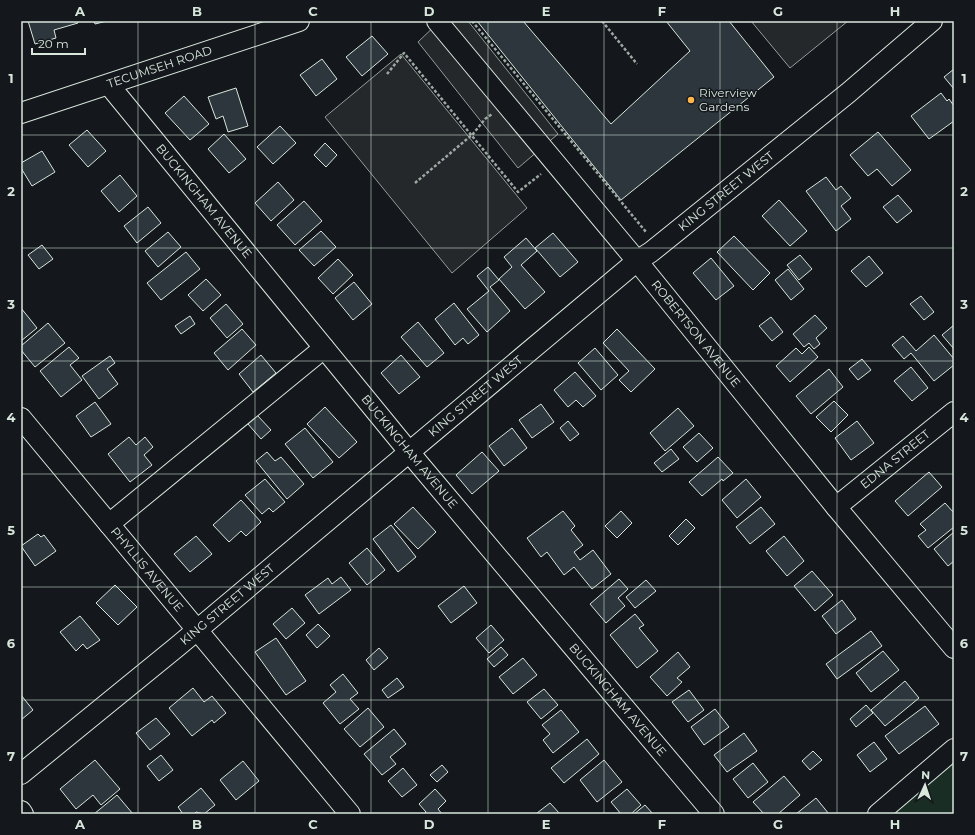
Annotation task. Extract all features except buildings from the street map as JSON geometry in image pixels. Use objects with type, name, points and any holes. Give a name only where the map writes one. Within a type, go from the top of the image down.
[{"type":"street","name":"TECUMSEH ROAD","points":[[21,113],[299,21]]},
{"type":"street","name":"ROBERTSON AVENUE","points":[[437,21],[637,261],[836,507],[954,648]]},
{"type":"street","name":"KING STREET WEST","points":[[21,774],[196,630],[637,261],[652,252],[848,93],[932,21]]},
{"type":"street","name":"BUCKINGHAM AVENUE","points":[[109,85],[410,451],[419,464],[714,814]]},
{"type":"street","points":[[109,524],[324,348]]},
{"type":"street","name":"EDNA STREET","points":[[836,507],[954,412]]},
{"type":"street","name":"PHYLLIS AVENUE","points":[[21,418],[350,814]]},
{"type":"street","points":[[878,814],[954,749]]},
{"type":"path","points":[[472,21],[646,233]]},
{"type":"path","points":[[602,21],[637,64]]},
{"type":"path","points":[[387,74],[404,53],[518,192],[554,163]]},
{"type":"path","points":[[415,183],[471,135],[485,119],[505,104]]},
{"type":"green space","points":[[954,762],[954,814],[891,814]]},
{"type":"shaded area","points":[[440,21],[468,21],[558,134],[518,168],[418,42]]},
{"type":"shaded area","points":[[751,21],[848,21],[790,68]]},
{"type":"shaded area","points":[[401,54],[527,208],[452,273],[325,117]]},
{"type":"place","name":"Riverview Gardens","points":[[691,100]]}]
